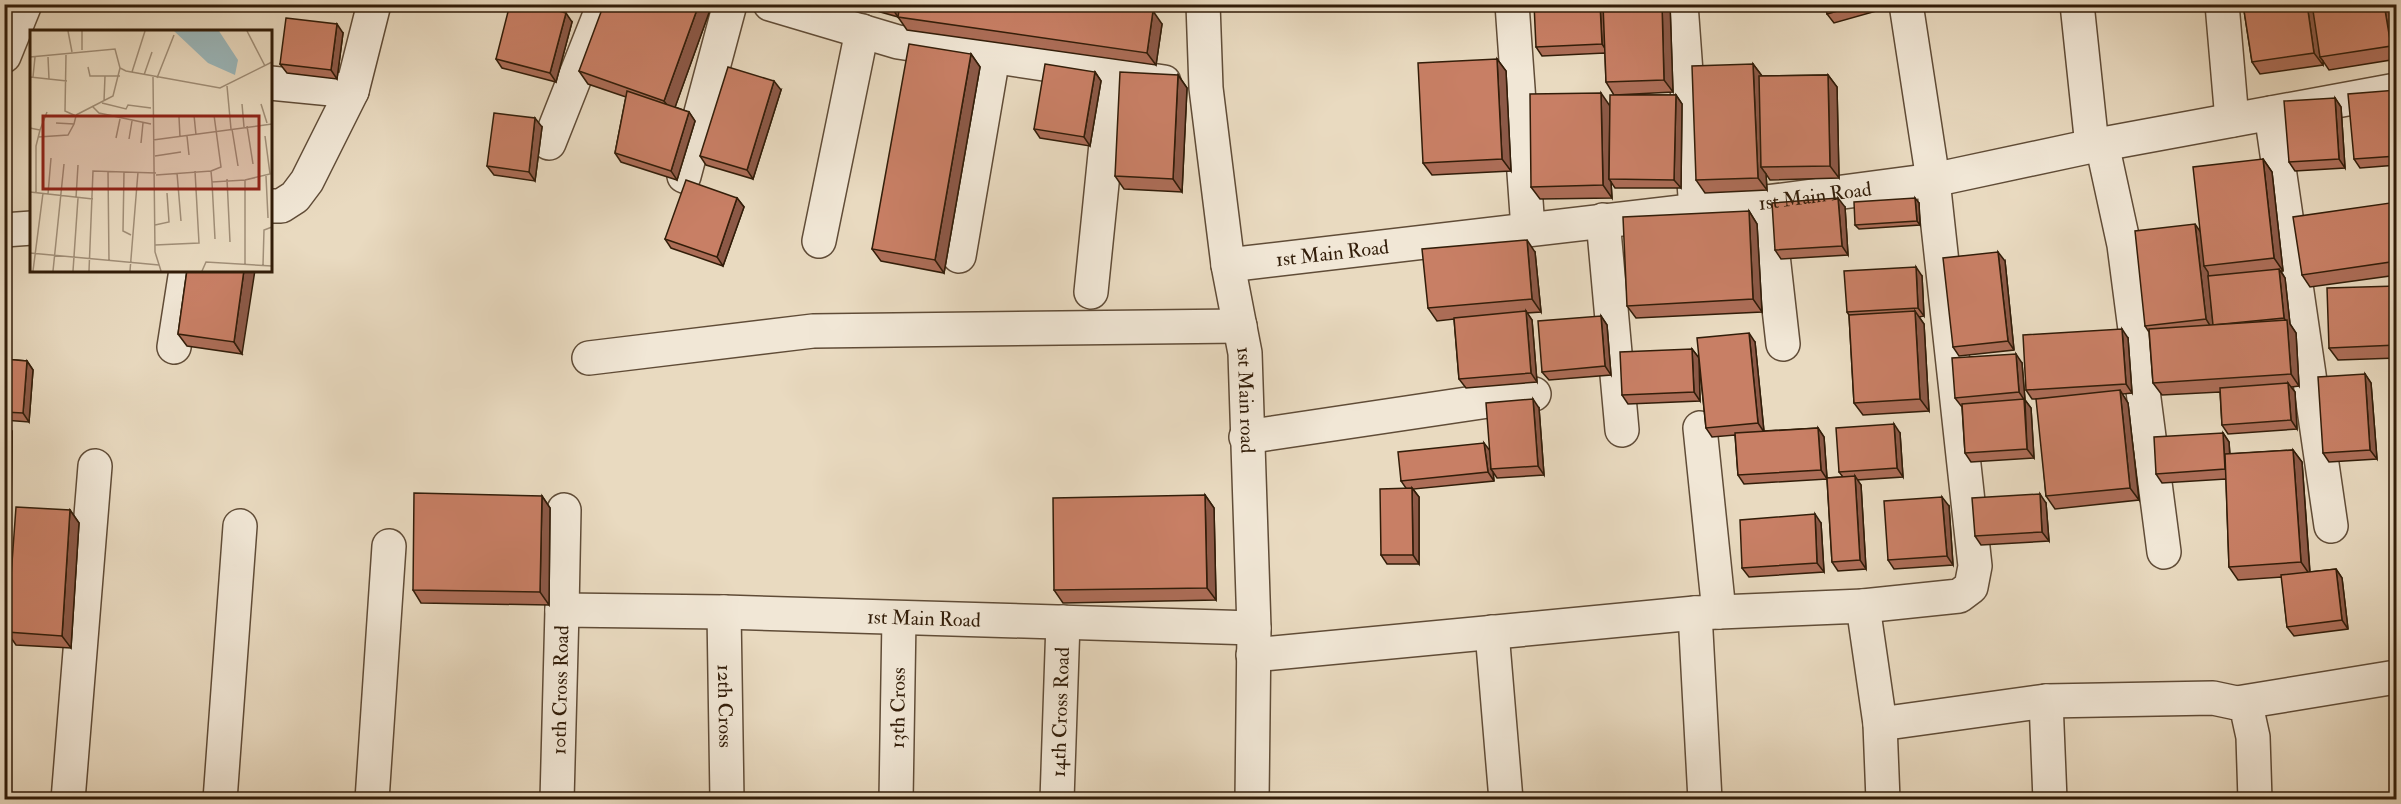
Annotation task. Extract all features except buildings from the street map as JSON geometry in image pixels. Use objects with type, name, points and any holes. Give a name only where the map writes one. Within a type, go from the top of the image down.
[{"type":"street","points":[[4,56],[25,4]]},
{"type":"street","points":[[272,206],[281,206],[295,197],[307,181],[352,91],[374,4]]},
{"type":"street","points":[[549,143],[603,4]]},
{"type":"street","points":[[684,176],[730,4]]},
{"type":"street","points":[[770,4],[898,42],[1206,88]]},
{"type":"street","name":"1st Main road","points":[[1203,4],[1206,88],[1228,265],[1245,353],[1254,642],[1252,800]]},
{"type":"street","points":[[1512,4],[1528,229]]},
{"type":"street","points":[[1681,4],[1696,210]]},
{"type":"street","name":"1st Main Road","points":[[577,611],[724,612],[1063,622],[1254,642],[1492,632],[1707,612],[1863,606],[1959,596],[1971,587],[1975,566],[1933,180],[1906,4]]},
{"type":"street","points":[[2077,4],[2097,145],[2124,245],[2164,552]]},
{"type":"street","points":[[2223,4],[2232,120]]},
{"type":"street","points":[[819,241],[862,31]]},
{"type":"street","points":[[959,256],[993,57]]},
{"type":"street","points":[[1091,292],[1113,75]]},
{"type":"street","points":[[272,83],[352,91]]},
{"type":"street","name":"1st Main Road","points":[[1228,265],[1933,180],[2097,145],[2397,90]]},
{"type":"street","points":[[2271,113],[2331,526]]},
{"type":"street","points":[[1767,201],[1783,344]]},
{"type":"street","points":[[1603,220],[1622,430]]},
{"type":"street","points":[[4,230],[30,228]]},
{"type":"street","points":[[174,347],[186,272]]},
{"type":"street","points":[[590,358],[813,331],[1240,326]]},
{"type":"street","points":[[1246,437],[1534,394]]},
{"type":"street","points":[[1700,429],[1707,612],[1705,800]]},
{"type":"street","points":[[68,800],[95,466]]},
{"type":"street","name":"10th Cross Road","points":[[557,800],[577,611],[564,510]]},
{"type":"street","points":[[220,800],[240,526]]},
{"type":"street","points":[[372,800],[389,546]]},
{"type":"street","points":[[1863,606],[1880,724],[1883,800]]},
{"type":"street","name":"12th Cross","points":[[724,612],[727,800]]},
{"type":"street","name":"13th Cross","points":[[896,800],[899,618]]},
{"type":"street","name":"14th Cross Road","points":[[1057,800],[1063,622]]},
{"type":"street","points":[[1492,632],[1506,800]]},
{"type":"street","points":[[2237,704],[2397,677]]},
{"type":"street","points":[[1880,724],[2046,701],[2213,698],[2246,705],[2253,737],[2255,800]]},
{"type":"street","points":[[2046,701],[2050,800]]}]
